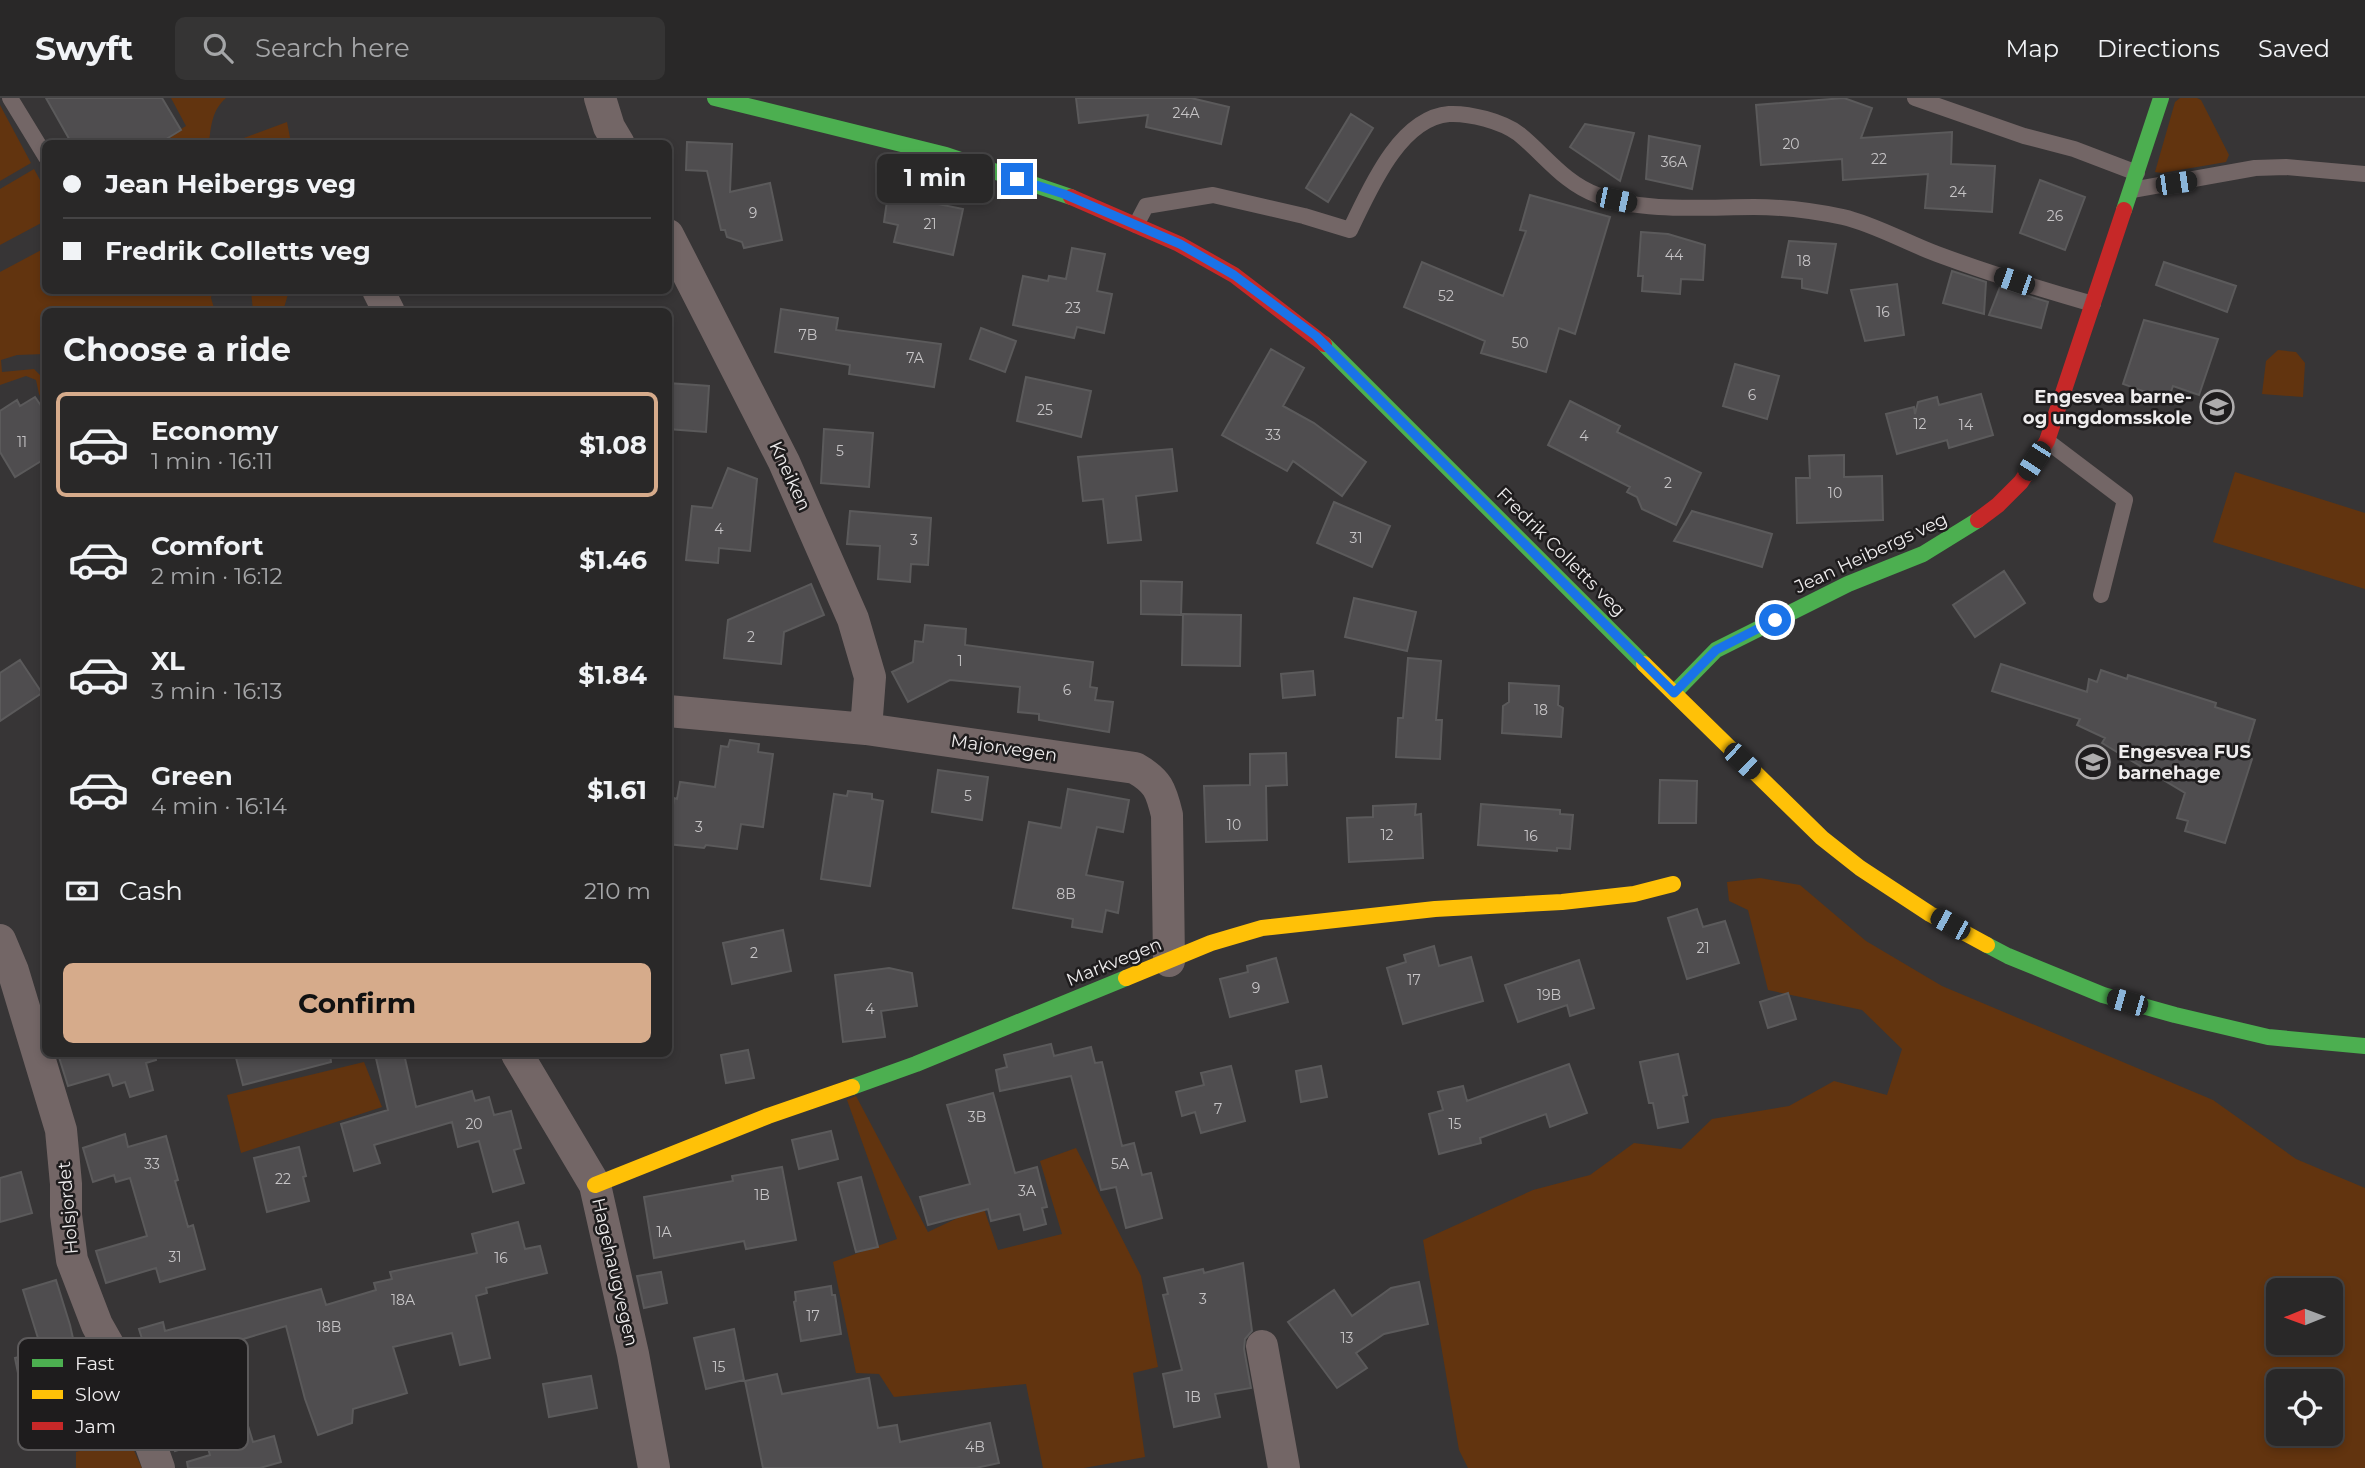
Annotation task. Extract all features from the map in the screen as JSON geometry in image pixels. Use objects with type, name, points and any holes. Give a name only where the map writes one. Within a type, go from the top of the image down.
[{"type":"street","points":[[600,98],[616,140]]},
{"type":"street","name":"Fredrik Colletts veg","points":[[715,98],[946,155],[1064,194],[1180,244],[1234,275],[1316,336],[1822,838],[1860,868],[1930,914],[2008,956],[2103,995],[2268,1037],[2365,1046]]},
{"type":"street","name":"Jean Heibergs veg","points":[[1674,693],[1716,650],[1848,584],[1923,554],[1967,529],[1998,505],[2021,482],[2047,441],[2161,98]]},
{"type":"street","name":"Kneiken","points":[[672,243],[784,462],[853,619],[870,677],[866,729]]},
{"type":"street","name":"Majorvegen","points":[[672,711],[866,729],[1135,768],[1152,778],[1162,794],[1167,815],[1169,961]]},
{"type":"street","name":"Markvegen","points":[[595,1185],[768,1116],[916,1064],[1211,943],[1262,928],[1435,909],[1562,902],[1634,894],[1673,884]]},
{"type":"street","name":"Holsjordet","points":[[0,940],[13,971],[61,1130],[66,1215],[72,1261],[104,1338]]},
{"type":"street","name":"Hagehaugvegen","points":[[519,1057],[595,1185],[634,1354],[654,1468]]},
{"type":"street","points":[[1262,1346],[1284,1468]]},
{"type":"street","name":"Holsjordet","points":[[153,1450],[159,1468]]},
{"type":"lane","points":[[10,98],[42,150]]},
{"type":"lane","points":[[1915,98],[2024,136],[2074,149],[2137,173]]},
{"type":"lane","points":[[1136,225],[1146,206],[1213,195],[1304,216],[1350,230],[1373,182],[1395,148],[1420,125],[1446,114],[1476,115],[1517,132],[1542,158],[1569,180],[1596,195],[1636,205],[1757,207],[1800,210],[1847,218],[1935,254],[2093,304]]},
{"type":"lane","points":[[2131,190],[2255,168],[2286,167],[2365,174]]},
{"type":"lane","points":[[2047,441],[2124,500],[2101,595]]},
{"type":"shaded area","points":[[171,98],[226,98],[215,113],[209,140],[162,140],[186,126]]},
{"type":"shaded area","points":[[2180,98],[2201,100],[2229,155],[2226,162],[2155,172],[2175,102]]},
{"type":"shaded area","points":[[0,105],[31,163],[0,181]]},
{"type":"shaded area","points":[[287,122],[290,140],[238,140]]},
{"type":"shaded area","points":[[34,169],[42,184],[42,223],[0,245],[0,189]]},
{"type":"shaded area","points":[[42,250],[42,294],[212,294],[214,308],[42,308],[42,354],[17,355],[1,360],[2,372],[34,369],[42,377],[42,400],[36,380],[26,376],[0,385],[0,272]]},
{"type":"shaded area","points":[[251,294],[288,294],[284,308],[253,308]]},
{"type":"shaded area","points":[[2278,350],[2296,352],[2305,363],[2303,397],[2262,394],[2266,361]]},
{"type":"shaded area","points":[[2235,472],[2365,513],[2365,589],[2213,542]]},
{"type":"shaded area","points":[[1760,878],[1800,885],[1866,941],[1942,986],[2213,1100],[2296,1159],[2365,1188],[2365,1468],[1468,1468],[1459,1450],[1423,1240],[1533,1190],[1590,1175],[1634,1143],[1681,1149],[1712,1119],[1789,1106],[1834,1081],[1887,1095],[1902,1049],[1862,1010],[1768,990],[1748,910],[1729,901],[1727,882]]},
{"type":"shaded area","points":[[364,1062],[382,1107],[241,1153],[227,1095]]},
{"type":"shaded area","points":[[856,1096],[928,1232],[983,1206],[998,1250],[1062,1234],[1040,1161],[1076,1148],[1141,1276],[1158,1367],[1133,1373],[1145,1457],[1084,1468],[1043,1468],[1026,1384],[894,1397],[879,1374],[856,1373],[833,1262],[897,1239],[847,1100]]},
{"type":"shaded area","points":[[134,1450],[142,1468],[76,1468],[76,1452]]},
{"type":"building","points":[[46,98],[162,98],[181,130],[165,140],[70,140]]},
{"type":"building","points":[[1076,98],[1191,98],[1229,107],[1221,144],[1146,127],[1148,115],[1079,123]]},
{"type":"building","points":[[1844,98],[1872,108],[1861,138],[1952,132],[1951,164],[1995,166],[1992,212],[1925,208],[1928,174],[1843,180],[1842,159],[1761,165],[1756,105]]},
{"type":"building","points":[[1351,114],[1373,128],[1328,202],[1306,188]]},
{"type":"building","points":[[1585,124],[1634,133],[1620,181],[1570,147]]},
{"type":"building","points":[[1649,136],[1700,146],[1692,189],[1646,179]]},
{"type":"building","points":[[687,142],[732,144],[730,192],[770,183],[782,240],[744,248],[742,242],[727,237],[725,230],[721,230],[707,171],[686,170]]},
{"type":"building","points":[[2040,180],[2085,197],[2065,250],[2020,233]]},
{"type":"building","points":[[888,194],[963,209],[953,255],[894,242],[898,225],[884,222]]},
{"type":"building","points":[[1530,195],[1610,217],[1575,334],[1559,328],[1546,372],[1481,353],[1485,341],[1404,307],[1422,262],[1503,296],[1526,231],[1520,230]]},
{"type":"building","points":[[1641,232],[1668,234],[1705,245],[1703,280],[1681,279],[1680,294],[1642,291],[1643,276],[1638,276]]},
{"type":"building","points":[[1789,241],[1836,244],[1827,293],[1802,288],[1802,279],[1782,277]]},
{"type":"building","points":[[1072,248],[1105,254],[1097,291],[1112,294],[1104,333],[1077,327],[1074,338],[1013,325],[1023,276],[1048,281],[1049,276],[1066,279]]},
{"type":"building","points":[[2164,262],[2236,286],[2227,312],[2156,285]]},
{"type":"building","points":[[1952,271],[1986,282],[1984,314],[1943,303]]},
{"type":"building","points":[[1897,284],[1904,335],[1865,341],[1851,290]]},
{"type":"building","points":[[2000,287],[2048,302],[2041,328],[1989,315]]},
{"type":"building","points":[[781,309],[838,318],[836,330],[941,344],[934,387],[849,374],[850,365],[775,352]]},
{"type":"building","points":[[2144,320],[2218,339],[2199,395],[2173,386],[2168,400],[2123,384]]},
{"type":"building","points":[[981,328],[1016,341],[1005,372],[970,359]]},
{"type":"building","points":[[1271,349],[1304,368],[1283,406],[1314,423],[1366,462],[1342,496],[1293,461],[1287,471],[1222,435]]},
{"type":"building","points":[[1735,364],[1779,376],[1767,419],[1723,406]]},
{"type":"building","points":[[1026,377],[1091,391],[1081,437],[1017,421]]},
{"type":"building","points":[[672,383],[709,386],[706,432],[672,429]]},
{"type":"building","points":[[1981,394],[1993,435],[1949,448],[1947,440],[1897,454],[1886,414],[1914,407],[1915,414],[1918,402],[1937,397],[1939,405]]},
{"type":"building","points":[[35,397],[42,407],[42,460],[15,477],[0,452],[0,411],[17,400],[20,406]]},
{"type":"building","points":[[1570,401],[1620,426],[1617,432],[1701,473],[1676,525],[1642,509],[1637,497],[1627,492],[1630,487],[1548,445]]},
{"type":"building","points":[[824,429],[873,433],[869,487],[821,483]]},
{"type":"building","points":[[1172,449],[1177,491],[1136,496],[1141,540],[1108,543],[1103,499],[1083,501],[1078,457]]},
{"type":"building","points":[[1844,455],[1844,477],[1882,476],[1883,520],[1797,523],[1796,478],[1810,478],[1809,456]]},
{"type":"building","points":[[728,468],[757,479],[750,551],[719,548],[718,563],[686,560],[692,506],[712,508]]},
{"type":"building","points":[[1334,502],[1390,526],[1372,567],[1317,543]]},
{"type":"building","points":[[850,511],[931,518],[928,565],[911,564],[910,582],[878,579],[880,546],[847,544]]},
{"type":"building","points":[[1692,511],[1772,534],[1762,567],[1674,541]]},
{"type":"building","points":[[2004,571],[2025,603],[1975,637],[1953,605]]},
{"type":"building","points":[[1141,581],[1182,582],[1181,615],[1141,614]]},
{"type":"building","points":[[811,584],[824,615],[784,632],[781,664],[724,658],[728,620]]},
{"type":"building","points":[[1354,598],[1416,612],[1407,651],[1345,637]]},
{"type":"building","points":[[1183,614],[1241,615],[1240,666],[1182,665]]},
{"type":"building","points":[[925,625],[966,629],[965,645],[1093,662],[1090,687],[1097,688],[1095,700],[1113,702],[1109,732],[1039,720],[1039,714],[1018,712],[1020,687],[950,680],[908,702],[892,672],[913,662],[915,641],[923,642]]},
{"type":"building","points":[[1408,658],[1441,661],[1436,720],[1442,720],[1440,759],[1396,757],[1398,718],[1403,718]]},
{"type":"building","points":[[20,660],[42,693],[0,721],[0,673]]},
{"type":"building","points":[[2001,664],[2087,692],[2089,679],[2097,682],[2101,670],[2127,679],[2128,675],[2216,703],[2215,707],[2255,720],[2244,756],[2252,759],[2225,843],[2185,831],[2188,821],[2177,818],[2185,793],[2102,743],[2105,738],[2077,725],[2080,719],[1992,691]]},
{"type":"building","points":[[1313,671],[1315,695],[1283,698],[1281,674]]},
{"type":"building","points":[[1509,683],[1559,686],[1558,705],[1563,708],[1561,737],[1502,733],[1503,706],[1509,702]]},
{"type":"building","points":[[730,740],[759,744],[758,752],[773,754],[763,827],[741,824],[737,849],[672,844],[672,813],[680,782],[715,787],[721,746],[728,747]]},
{"type":"building","points":[[1286,753],[1287,785],[1266,786],[1267,840],[1206,842],[1204,786],[1250,785],[1250,754]]},
{"type":"building","points":[[938,770],[988,777],[982,820],[932,812]]},
{"type":"building","points":[[1660,780],[1697,781],[1696,823],[1659,823]]},
{"type":"building","points":[[1068,789],[1129,800],[1123,832],[1097,827],[1086,875],[1123,882],[1118,913],[1106,910],[1102,932],[1072,927],[1073,919],[1013,908],[1029,822],[1061,828]]},
{"type":"building","points":[[848,791],[872,794],[872,799],[883,801],[870,886],[821,879],[834,794],[847,796]]},
{"type":"building","points":[[1416,804],[1415,815],[1421,814],[1423,858],[1349,862],[1347,818],[1373,817],[1373,806]]},
{"type":"building","points":[[1481,804],[1560,810],[1560,814],[1573,815],[1570,849],[1557,848],[1557,851],[1478,845]]},
{"type":"building","points":[[1697,909],[1703,927],[1725,921],[1739,963],[1687,979],[1668,918]]},
{"type":"building","points":[[783,930],[791,971],[732,984],[723,943]]},
{"type":"building","points":[[1434,946],[1439,966],[1471,957],[1483,1001],[1403,1024],[1387,968],[1406,962],[1404,955]]},
{"type":"building","points":[[1276,958],[1288,1002],[1230,1017],[1220,979],[1248,972],[1247,966]]},
{"type":"building","points":[[1579,960],[1594,1008],[1570,1016],[1567,1005],[1518,1022],[1505,985]]},
{"type":"building","points":[[889,968],[912,973],[917,1006],[881,1011],[885,1037],[843,1042],[835,975]]},
{"type":"building","points":[[1788,993],[1796,1019],[1768,1028],[1760,1002]]},
{"type":"building","points":[[1051,1044],[1054,1056],[1091,1047],[1095,1063],[1102,1062],[1122,1146],[1134,1143],[1142,1175],[1151,1173],[1162,1218],[1126,1228],[1116,1187],[1101,1190],[1071,1076],[1000,1091],[996,1070],[1007,1067],[1004,1055]]},
{"type":"building","points":[[748,1050],[754,1078],[726,1083],[721,1055]]},
{"type":"building","points":[[1678,1054],[1687,1095],[1683,1096],[1688,1122],[1658,1128],[1653,1103],[1649,1103],[1640,1062]]},
{"type":"building","points":[[59,1057],[156,1057],[156,1060],[146,1063],[153,1090],[130,1097],[125,1082],[113,1086],[109,1074],[68,1086]]},
{"type":"building","points":[[236,1057],[330,1057],[331,1062],[243,1085]]},
{"type":"building","points":[[376,1057],[405,1057],[416,1107],[472,1091],[475,1101],[489,1097],[494,1115],[511,1111],[521,1148],[514,1150],[524,1183],[493,1192],[479,1141],[458,1147],[452,1122],[374,1145],[380,1163],[354,1171],[341,1124],[388,1110]]},
{"type":"building","points":[[1569,1064],[1587,1113],[1550,1127],[1546,1114],[1480,1138],[1481,1143],[1439,1154],[1429,1114],[1443,1110],[1438,1092],[1463,1086],[1467,1101]]},
{"type":"building","points":[[1231,1066],[1245,1121],[1201,1133],[1195,1112],[1182,1116],[1176,1092],[1204,1085],[1201,1073]]},
{"type":"building","points":[[1321,1066],[1327,1097],[1301,1102],[1296,1071]]},
{"type":"building","points":[[993,1093],[1015,1173],[1037,1167],[1047,1207],[1042,1208],[1046,1224],[1024,1230],[1020,1214],[991,1221],[988,1209],[928,1225],[920,1197],[970,1184],[947,1105]]},
{"type":"building","points":[[831,1131],[838,1159],[799,1169],[792,1140]]},
{"type":"building","points":[[125,1134],[128,1147],[166,1136],[188,1227],[193,1225],[205,1269],[160,1282],[156,1268],[106,1283],[96,1251],[147,1236],[130,1178],[116,1182],[114,1175],[93,1182],[83,1148]]},
{"type":"building","points":[[299,1147],[309,1201],[267,1212],[254,1158]]},
{"type":"building","points":[[782,1167],[796,1240],[746,1249],[744,1241],[654,1258],[644,1197],[733,1181],[732,1176]]},
{"type":"building","points":[[21,1172],[32,1213],[0,1222],[0,1178]]},
{"type":"building","points":[[861,1177],[878,1247],[856,1252],[838,1183]]},
{"type":"building","points":[[518,1222],[525,1249],[540,1246],[547,1273],[486,1288],[487,1293],[476,1296],[490,1358],[460,1365],[452,1333],[393,1347],[407,1393],[353,1409],[352,1423],[318,1435],[305,1399],[286,1326],[247,1338],[142,1338],[139,1329],[163,1322],[165,1331],[321,1289],[326,1305],[376,1290],[374,1283],[392,1279],[390,1272],[477,1253],[472,1234]]},
{"type":"building","points":[[1243,1263],[1252,1331],[1245,1339],[1244,1349],[1251,1388],[1215,1394],[1220,1417],[1174,1427],[1163,1374],[1182,1370],[1163,1295],[1168,1294],[1164,1278],[1203,1269],[1204,1273]]},
{"type":"building","points":[[661,1272],[667,1303],[644,1308],[637,1276]]},
{"type":"building","points":[[56,1280],[73,1338],[38,1338],[23,1290]]},
{"type":"building","points":[[1419,1282],[1428,1324],[1384,1334],[1356,1353],[1367,1368],[1337,1388],[1288,1322],[1334,1290],[1352,1316],[1391,1288]]},
{"type":"building","points":[[831,1286],[841,1334],[801,1341],[794,1302],[795,1292]]},
{"type":"building","points":[[734,1329],[744,1380],[706,1389],[694,1338]]},
{"type":"building","points":[[777,1374],[782,1394],[869,1378],[878,1428],[897,1425],[900,1442],[990,1423],[999,1463],[976,1468],[763,1468],[745,1381]]},
{"type":"building","points":[[591,1376],[597,1408],[549,1417],[543,1384]]},
{"type":"building","points":[[248,1426],[253,1442],[274,1436],[281,1462],[260,1468],[188,1468],[187,1462],[210,1455],[208,1450],[248,1450]]},
{"type":"traffic: fast","points":[[715,98],[946,155],[1071,197]]},
{"type":"traffic: fast","points":[[2124,210],[2161,98]]},
{"type":"traffic: fast","points":[[1324,344],[1644,664]]},
{"type":"traffic: fast","points":[[1674,693],[1716,650],[1848,584],[1923,554],[1978,520]]},
{"type":"traffic: fast","points":[[1987,945],[2103,995],[2175,1015],[2268,1037],[2365,1046]]},
{"type":"traffic: fast","points":[[852,1087],[916,1064],[1126,978]]},
{"type":"traffic: slow","points":[[1644,664],[1822,838],[1860,868],[1930,914],[1987,945]]},
{"type":"traffic: slow","points":[[1126,978],[1211,943],[1262,928],[1435,909],[1562,902],[1634,894],[1673,884]]},
{"type":"traffic: slow","points":[[595,1185],[768,1116],[852,1087]]},
{"type":"traffic: jam","points":[[1071,197],[1179,244],[1234,275],[1324,344]]},
{"type":"traffic: jam","points":[[1978,520],[2021,482],[2047,441],[2124,210]]},
{"type":"place","name":"Engesvea barne- og ungdomsskole","points":[[2217,407]]},
{"type":"place","name":"Engesvea FUS barnehage","points":[[2093,762]]},
{"type":"route","points":[[1017,179],[1064,194],[1180,244],[1234,275],[1316,336],[1674,693],[1716,650],[1775,620]]}]
